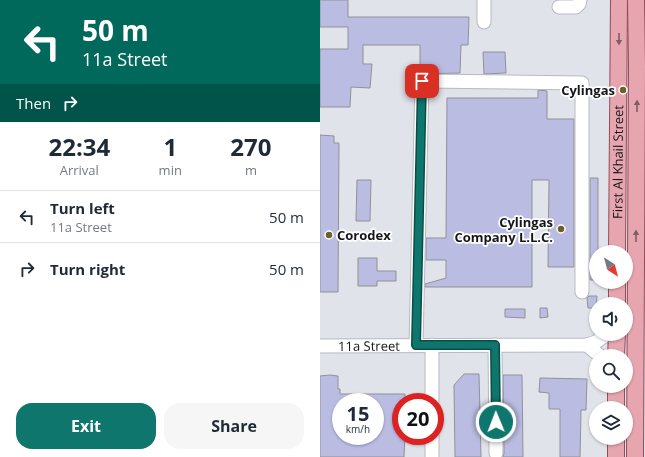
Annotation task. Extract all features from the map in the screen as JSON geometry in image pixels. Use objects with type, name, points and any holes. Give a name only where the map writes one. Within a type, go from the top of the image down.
[{"type":"main road","name":"First Al Khail Street","points":[[617,245],[619,0]]},
{"type":"main road","name":"First Al Khail Street","points":[[635,457],[641,63],[640,26],[636,0]]},
{"type":"main road","points":[[616,445],[616,457]]},
{"type":"lane","points":[[484,0],[484,22]]},
{"type":"lane","points":[[559,7],[576,7],[580,0]]},
{"type":"lane","points":[[416,345],[422,81],[582,83],[582,292]]},
{"type":"lane","points":[[591,349],[587,346],[597,341]]},
{"type":"lane","points":[[432,345],[432,393]]},
{"type":"lane","points":[[495,345],[496,453]]},
{"type":"lane","name":"11a Street","points":[[320,346],[587,346]]},
{"type":"lane","points":[[432,445],[432,457]]},
{"type":"building","points":[[320,0],[348,0],[348,17],[469,17],[468,45],[461,45],[460,73],[420,74],[420,45],[363,45],[363,64],[372,64],[370,88],[351,87],[350,107],[320,107],[320,49],[348,49],[348,27],[320,27]]},
{"type":"building","points":[[483,52],[505,52],[506,73],[484,74]]},
{"type":"building","points":[[538,90],[547,91],[547,119],[574,119],[574,267],[548,267],[549,180],[532,180],[532,287],[425,287],[425,284],[446,278],[446,260],[426,260],[426,238],[446,238],[447,98],[538,98]]},
{"type":"building","name":"Corodex","points":[[320,135],[334,136],[334,143],[339,143],[338,292],[320,292]]},
{"type":"building","points":[[590,178],[598,178],[598,245],[590,245]]},
{"type":"building","points":[[357,180],[371,180],[370,221],[356,221]]},
{"type":"building","points":[[358,258],[377,258],[377,271],[396,271],[396,281],[377,281],[377,286],[358,286]]},
{"type":"building","points":[[589,296],[597,296],[589,297],[589,308],[588,308],[587,298]]},
{"type":"building","points":[[540,308],[547,308],[548,317],[540,318]]},
{"type":"building","points":[[505,309],[525,309],[525,318],[505,317]]},
{"type":"building","points":[[464,374],[479,374],[481,457],[455,457],[454,385]]},
{"type":"building","points":[[503,375],[522,375],[523,457],[503,457]]},
{"type":"building","points":[[320,376],[338,376],[338,389],[340,389],[340,393],[332,393],[332,445],[384,445],[384,394],[392,394],[392,445],[405,445],[404,457],[320,457]]},
{"type":"building","points":[[540,378],[587,379],[586,410],[581,410],[580,457],[560,457],[560,409],[549,409],[549,393],[539,392]]},
{"type":"place","name":"Cylingas","points":[[623,90]]},
{"type":"place","name":"Cylingas Company L.L.C.","points":[[561,229]]},
{"type":"place","name":"Corodex","points":[[329,235]]},
{"type":"route","points":[[422,81],[416,345],[495,345],[496,422]]}]
